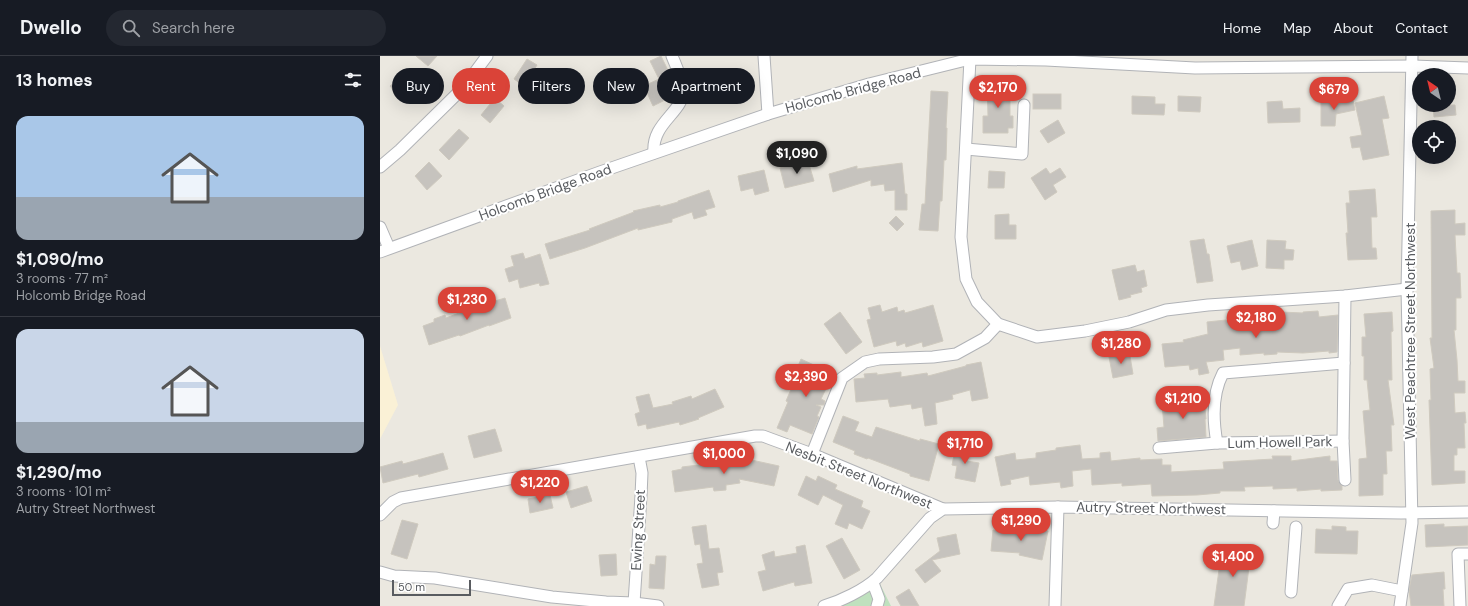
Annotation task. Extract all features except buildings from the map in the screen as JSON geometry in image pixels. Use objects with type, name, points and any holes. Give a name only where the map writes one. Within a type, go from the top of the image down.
[{"type":"street","points":[[380,167],[400,150],[464,87],[487,56]]},
{"type":"street","points":[[654,153],[653,144],[657,132],[677,108],[682,97],[683,89],[672,56]]},
{"type":"street","points":[[764,56],[768,114]]},
{"type":"street","points":[[1194,56],[1195,68]]},
{"type":"street","points":[[970,59],[960,237],[966,279],[977,302],[998,324],[1037,337],[1129,322],[1166,310],[1208,305],[1345,296],[1407,289]]},
{"type":"street","name":"Holcomb Bridge Road","points":[[385,250],[654,153],[768,114],[869,84],[970,59],[1046,60],[1195,68],[1412,61],[1468,68]]},
{"type":"street","name":"West Peachtree Street Northwest","points":[[1400,606],[1412,522],[1407,289],[1412,61]]},
{"type":"street","points":[[966,149],[1022,154],[1024,105]]},
{"type":"street","points":[[380,227],[385,250]]},
{"type":"street","points":[[1345,296],[1343,441],[1345,480]]},
{"type":"street","points":[[812,454],[842,378],[865,362],[879,359],[933,357],[956,354],[985,338],[998,324]]},
{"type":"street","name":"Lum Howell Park","points":[[1217,443],[1214,404],[1219,381],[1223,373],[1344,363]]},
{"type":"street","name":"Nesbit Street Northwest","points":[[380,515],[393,502],[401,498],[755,436],[763,436],[812,454],[943,509]]},
{"type":"street","name":"Lum Howell Park","points":[[1159,448],[1217,443],[1343,441]]},
{"type":"street","name":"Ewing Street","points":[[634,603],[642,473],[639,457]]},
{"type":"street","points":[[1055,606],[1058,507]]},
{"type":"street","name":"Autry Street Northwest","points":[[943,509],[1058,507],[1412,513],[1468,512]]},
{"type":"street","points":[[824,606],[832,604],[873,582],[930,518],[943,509]]},
{"type":"street","points":[[1273,523],[1274,510]]},
{"type":"street","points":[[1291,592],[1296,527]]},
{"type":"street","points":[[1460,606],[1458,554],[1468,554]]},
{"type":"street","points":[[380,572],[394,576],[435,578],[552,597],[658,606]]},
{"type":"street","points":[[873,582],[879,599],[877,606]]},
{"type":"street","points":[[1338,606],[1348,589],[1372,585],[1402,591]]},
{"type":"shaded area","points":[[380,346],[398,405],[380,439]]},
{"type":"green space","points":[[877,578],[891,606],[824,606]]}]
